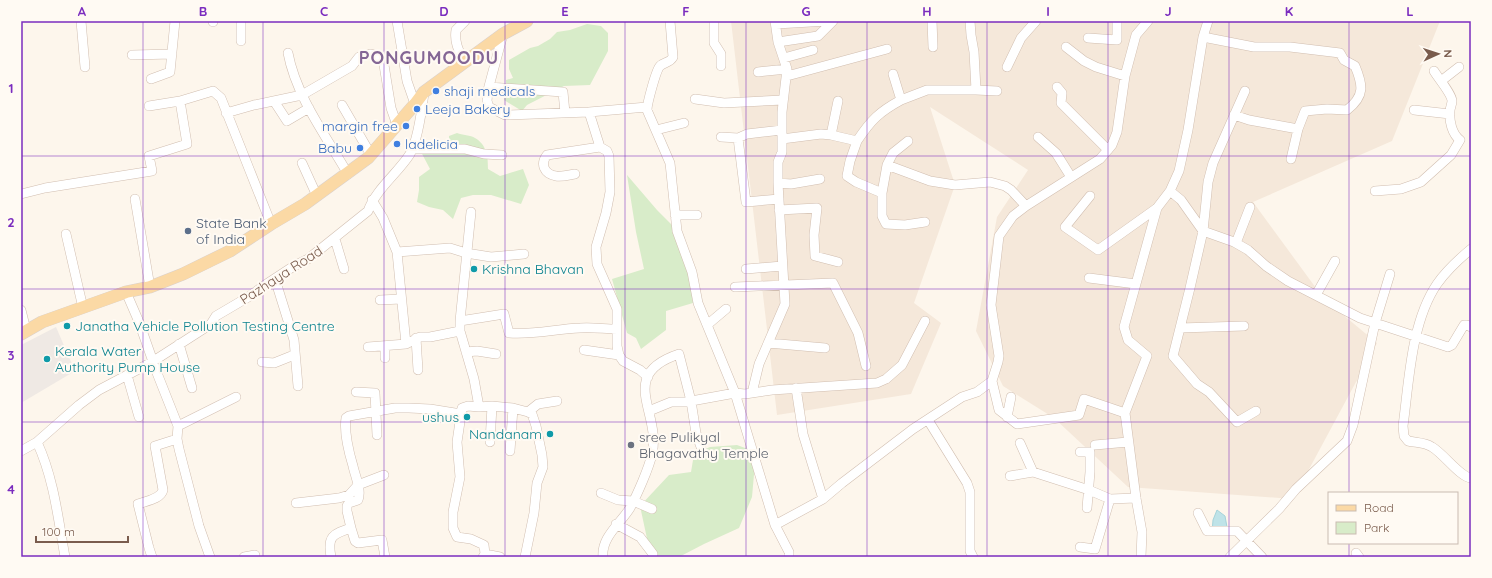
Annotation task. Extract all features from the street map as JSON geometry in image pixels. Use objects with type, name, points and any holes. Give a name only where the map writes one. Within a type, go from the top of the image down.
[{"type":"main road","points":[[23,332],[42,322],[126,292],[150,287],[183,274],[230,251],[317,196],[348,174],[371,154],[424,92],[503,34],[527,21]]},
{"type":"street","points":[[81,21],[85,67]]},
{"type":"street","points":[[151,79],[170,72],[175,21]]},
{"type":"street","points":[[241,21],[241,41]]},
{"type":"street","points":[[397,21],[406,81],[415,104]]},
{"type":"street","points":[[464,62],[455,36],[456,30],[465,21]]},
{"type":"street","points":[[670,21],[673,57],[670,61],[658,69],[647,110],[670,163],[677,231],[692,272],[698,303],[736,393],[775,525],[789,552],[789,557]]},
{"type":"street","points":[[714,21],[714,43],[721,54],[721,66]]},
{"type":"street","points":[[752,393],[759,364],[785,304],[779,210],[778,162],[782,152],[782,112],[787,73],[784,58],[778,42],[776,23],[828,21]]},
{"type":"street","points":[[778,42],[818,36],[833,21]]},
{"type":"street","points":[[932,21],[933,47]]},
{"type":"street","points":[[970,21],[974,52],[976,90]]},
{"type":"street","points":[[1007,67],[1021,38],[1036,21]]},
{"type":"street","points":[[1088,38],[1117,40],[1117,21]]},
{"type":"street","points":[[1125,413],[1084,399],[1079,415],[1017,424],[1007,417],[999,410],[992,381],[999,356],[991,305],[999,236],[1013,216],[1026,206],[1100,159],[1112,145],[1117,132],[1125,76],[1136,35],[1148,21]]},
{"type":"street","points":[[1090,196],[1065,227],[1098,250],[1157,208],[1170,191],[1179,171],[1208,21]]},
{"type":"street","points":[[503,34],[489,87],[487,101],[490,107],[505,115],[589,112],[647,107]]},
{"type":"street","points":[[1204,37],[1254,47],[1290,47],[1327,50],[1340,53],[1344,60],[1355,66],[1361,81],[1361,94],[1356,103],[1347,110],[1327,109],[1305,111],[1298,130],[1291,158]]},
{"type":"street","points":[[1066,47],[1084,61],[1096,67],[1125,76]]},
{"type":"street","points":[[784,58],[812,50]]},
{"type":"street","points":[[758,72],[787,73],[887,50]]},
{"type":"street","points":[[288,53],[291,69],[302,95],[348,174]]},
{"type":"street","points":[[132,55],[172,54]]},
{"type":"street","points":[[226,113],[254,105],[302,95],[352,66],[359,57],[370,54],[379,56],[383,61],[391,108],[396,125]]},
{"type":"street","points":[[1441,81],[1459,67]]},
{"type":"street","points":[[1375,191],[1401,189],[1421,182],[1451,155],[1460,140],[1456,137],[1452,126],[1450,114],[1452,101],[1451,96],[1434,71]]},
{"type":"street","points":[[893,74],[901,100]]},
{"type":"street","points":[[489,87],[563,92],[565,113]]},
{"type":"street","points":[[1057,87],[1062,94],[1061,103],[1108,150]]},
{"type":"street","points":[[882,193],[856,182],[848,176],[850,161],[857,141],[868,123],[883,110],[901,100],[927,90],[997,91]]},
{"type":"street","points":[[149,106],[180,101],[213,91],[221,98],[271,224]]},
{"type":"street","points":[[1245,91],[1213,163],[1208,182],[1203,231],[1173,356],[1197,384],[1209,392],[1237,422],[1256,411]]},
{"type":"street","name":"Pazhaya Road","points":[[21,451],[37,442],[79,405],[99,390],[152,362],[211,324],[216,316],[308,260],[368,211],[372,200],[404,162],[412,149],[424,92]]},
{"type":"street","points":[[696,99],[724,103],[783,100]]},
{"type":"street","points":[[21,194],[45,188],[152,171],[149,156],[187,144],[180,101]]},
{"type":"street","points":[[274,101],[287,121],[309,108]]},
{"type":"street","points":[[831,135],[838,101]]},
{"type":"street","points":[[342,105],[371,154]]},
{"type":"street","points":[[1414,110],[1427,113],[1450,114]]},
{"type":"street","points":[[589,112],[600,147]]},
{"type":"street","points":[[1234,115],[1250,120],[1298,130]]},
{"type":"street","points":[[656,130],[684,123]]},
{"type":"street","points":[[721,137],[738,138],[748,134],[831,135],[857,141]]},
{"type":"street","points":[[1038,137],[1056,153],[1072,177]]},
{"type":"street","points":[[738,138],[746,202],[779,199]]},
{"type":"street","points":[[908,142],[893,153],[887,165],[882,193],[882,216],[886,224],[905,225],[925,222]]},
{"type":"street","points":[[575,174],[557,176],[548,174],[544,168],[543,160],[547,155],[600,147],[607,151],[610,163],[610,192],[606,213],[596,247],[597,264],[617,309],[617,346],[619,355],[623,361],[640,370],[648,377]]},
{"type":"street","points":[[412,149],[465,149],[484,154],[502,155]]},
{"type":"street","points":[[302,163],[317,196]]},
{"type":"street","points":[[887,165],[930,182],[955,184],[990,182],[1004,186],[1011,190],[1026,206]]},
{"type":"street","points":[[778,183],[791,184],[820,179]]},
{"type":"street","points":[[1170,191],[1181,200],[1203,231],[1236,243],[1248,250],[1277,274],[1360,318],[1448,347],[1452,344],[1464,325],[1471,327]]},
{"type":"street","points":[[135,199],[150,287]]},
{"type":"street","points":[[372,200],[383,218],[397,252],[406,344]]},
{"type":"street","points":[[1236,243],[1250,207]]},
{"type":"street","points":[[779,210],[817,208],[814,235],[814,256],[838,262]]},
{"type":"street","points":[[1141,557],[1142,532],[1125,413],[1147,356],[1128,340],[1124,327],[1157,208]]},
{"type":"street","points":[[471,212],[460,326],[474,379],[479,407]]},
{"type":"street","points":[[675,215],[697,215]]},
{"type":"street","points":[[66,234],[83,308]]},
{"type":"street","points":[[335,239],[344,269]]},
{"type":"street","points":[[397,252],[450,248],[466,253],[491,257],[524,254]]},
{"type":"street","points":[[1471,249],[1445,274],[1436,285],[1427,303],[1415,336],[1403,426],[1404,436],[1409,442],[1423,443],[1433,447],[1464,476],[1471,478]]},
{"type":"street","points":[[1316,295],[1335,261]]},
{"type":"street","points":[[746,269],[782,266]]},
{"type":"street","points":[[1230,557],[1279,509],[1296,489],[1347,441],[1353,425],[1375,323],[1390,274]]},
{"type":"street","points":[[1089,278],[1136,284]]},
{"type":"street","points":[[276,279],[294,340],[294,355],[298,386]]},
{"type":"street","points":[[735,287],[833,283],[858,333],[866,366]]},
{"type":"street","points":[[126,292],[139,322],[152,362],[178,426],[177,439],[199,526],[210,557]]},
{"type":"street","points":[[380,300],[401,299]]},
{"type":"street","points":[[707,325],[726,309]]},
{"type":"street","points":[[21,310],[23,332]]},
{"type":"street","points":[[368,347],[406,344],[416,338],[504,314],[508,333],[519,334],[580,328],[618,329]]},
{"type":"street","points":[[649,411],[671,402],[691,401],[736,393],[746,394],[796,388],[877,383],[886,379],[902,365],[925,321]]},
{"type":"street","points":[[1180,328],[1244,326]]},
{"type":"street","points":[[416,338],[418,370]]},
{"type":"street","points":[[768,343],[825,348]]},
{"type":"street","points":[[179,344],[192,388]]},
{"type":"street","points":[[385,346],[385,358]]},
{"type":"street","points":[[584,350],[619,355]]},
{"type":"street","points":[[466,352],[477,351],[496,354]]},
{"type":"street","points":[[603,557],[602,551],[616,524],[630,508],[652,454],[654,434],[649,411],[645,402],[644,389],[649,373],[667,358],[679,354],[691,401],[696,434],[701,447]]},
{"type":"street","points":[[262,362],[274,363],[294,355]]},
{"type":"street","points":[[127,374],[139,417]]},
{"type":"street","points":[[775,525],[823,499],[913,429],[962,397],[977,392],[992,381]]},
{"type":"street","points":[[796,388],[803,434],[823,499]]},
{"type":"street","points":[[356,392],[375,393],[377,435]]},
{"type":"street","points":[[178,426],[236,397]]},
{"type":"street","points":[[1007,417],[1011,397]]},
{"type":"street","points":[[528,412],[538,404],[556,401]]},
{"type":"street","points":[[490,442],[492,406]]},
{"type":"street","points":[[500,557],[484,556],[484,545],[470,539],[457,537],[453,528],[453,512],[460,477],[457,442],[462,408],[465,407],[492,406],[513,408],[532,414],[536,426],[543,467],[538,483],[534,513],[525,557]]},
{"type":"street","points":[[385,557],[382,540],[358,543],[355,541],[351,528],[347,506],[349,503],[358,500],[359,497],[358,485],[349,451],[346,418],[349,416],[395,408],[412,408],[461,414]]},
{"type":"street","points":[[510,451],[513,408]]},
{"type":"street","points":[[928,420],[967,483],[970,492],[970,552],[973,557]]},
{"type":"street","points":[[152,557],[138,504],[159,496],[163,490],[155,446],[177,439]]},
{"type":"street","points":[[37,442],[49,473],[57,508],[65,557]]},
{"type":"street","points":[[1095,445],[1128,442]]},
{"type":"street","points":[[1020,443],[1033,472]]},
{"type":"street","points":[[1080,452],[1090,452],[1087,508]]},
{"type":"street","points":[[1010,476],[1033,472],[1089,490],[1110,499],[1136,498]]},
{"type":"street","points":[[296,503],[339,498],[349,495],[358,485],[384,475]]},
{"type":"street","points":[[600,494],[618,500],[633,501],[652,509]]},
{"type":"street","points":[[1080,547],[1096,550],[1110,499]]},
{"type":"street","points":[[1198,513],[1207,531],[1237,531],[1262,557]]},
{"type":"street","points":[[616,524],[640,537],[653,554]]},
{"type":"street","points":[[331,557],[330,542],[332,536],[338,532],[351,528]]},
{"type":"street","points":[[244,557],[255,556]]},
{"type":"shaded area","points":[[731,21],[1440,21],[1392,141],[1253,202],[1324,299],[1377,343],[1293,499],[1128,487],[1054,418],[1003,386],[976,331],[997,217],[1028,170],[930,107],[955,185],[914,303],[941,323],[911,394],[777,415]]},
{"type":"shaded area","points":[[56,327],[75,371],[21,403],[21,345]]},
{"type":"green space","points":[[587,24],[601,26],[608,33],[608,51],[590,85],[564,86],[527,105],[522,111],[504,100],[506,80],[513,78],[509,69],[509,60],[550,39],[557,32],[570,30]]},
{"type":"green space","points":[[457,133],[471,136],[482,144],[488,160],[488,169],[500,176],[523,169],[529,185],[521,204],[491,195],[473,195],[461,198],[453,219],[443,210],[429,207],[417,202],[419,177],[430,169],[420,150],[430,144],[449,145],[449,136]]},
{"type":"green space","points":[[627,175],[672,225],[690,269],[693,303],[666,311],[666,330],[641,349],[636,338],[627,333],[612,279],[644,269],[636,232]]},
{"type":"green space","points":[[737,445],[756,452],[752,497],[739,528],[679,557],[651,557],[640,506],[669,475],[691,472],[694,454],[710,447]]},
{"type":"water","points":[[1217,510],[1225,516],[1227,527],[1212,533],[1213,520]]},
{"type":"place","name":"shaji medicals","points":[[436,91]]},
{"type":"place","name":"Leeja Bakery","points":[[417,109]]},
{"type":"place","name":"margin free","points":[[406,126]]},
{"type":"place","name":"ladelicia","points":[[397,144]]},
{"type":"place","name":"Babu","points":[[360,148]]},
{"type":"place","name":"State Bank of India","points":[[188,231]]},
{"type":"place","name":"Krishna Bhavan","points":[[474,269]]},
{"type":"place","name":"Janatha Vehicle Pollution Testing Centre","points":[[67,326]]},
{"type":"place","name":"Kerala Water Authority Pump House","points":[[47,359]]},
{"type":"place","name":"ushus","points":[[467,417]]},
{"type":"place","name":"Nandanam","points":[[550,434]]},
{"type":"place","name":"sree Pulikyal Bhagavathy Temple","points":[[631,445]]},
{"type":"district","name":"PONGUMOODU","points":[[429,58]]}]
